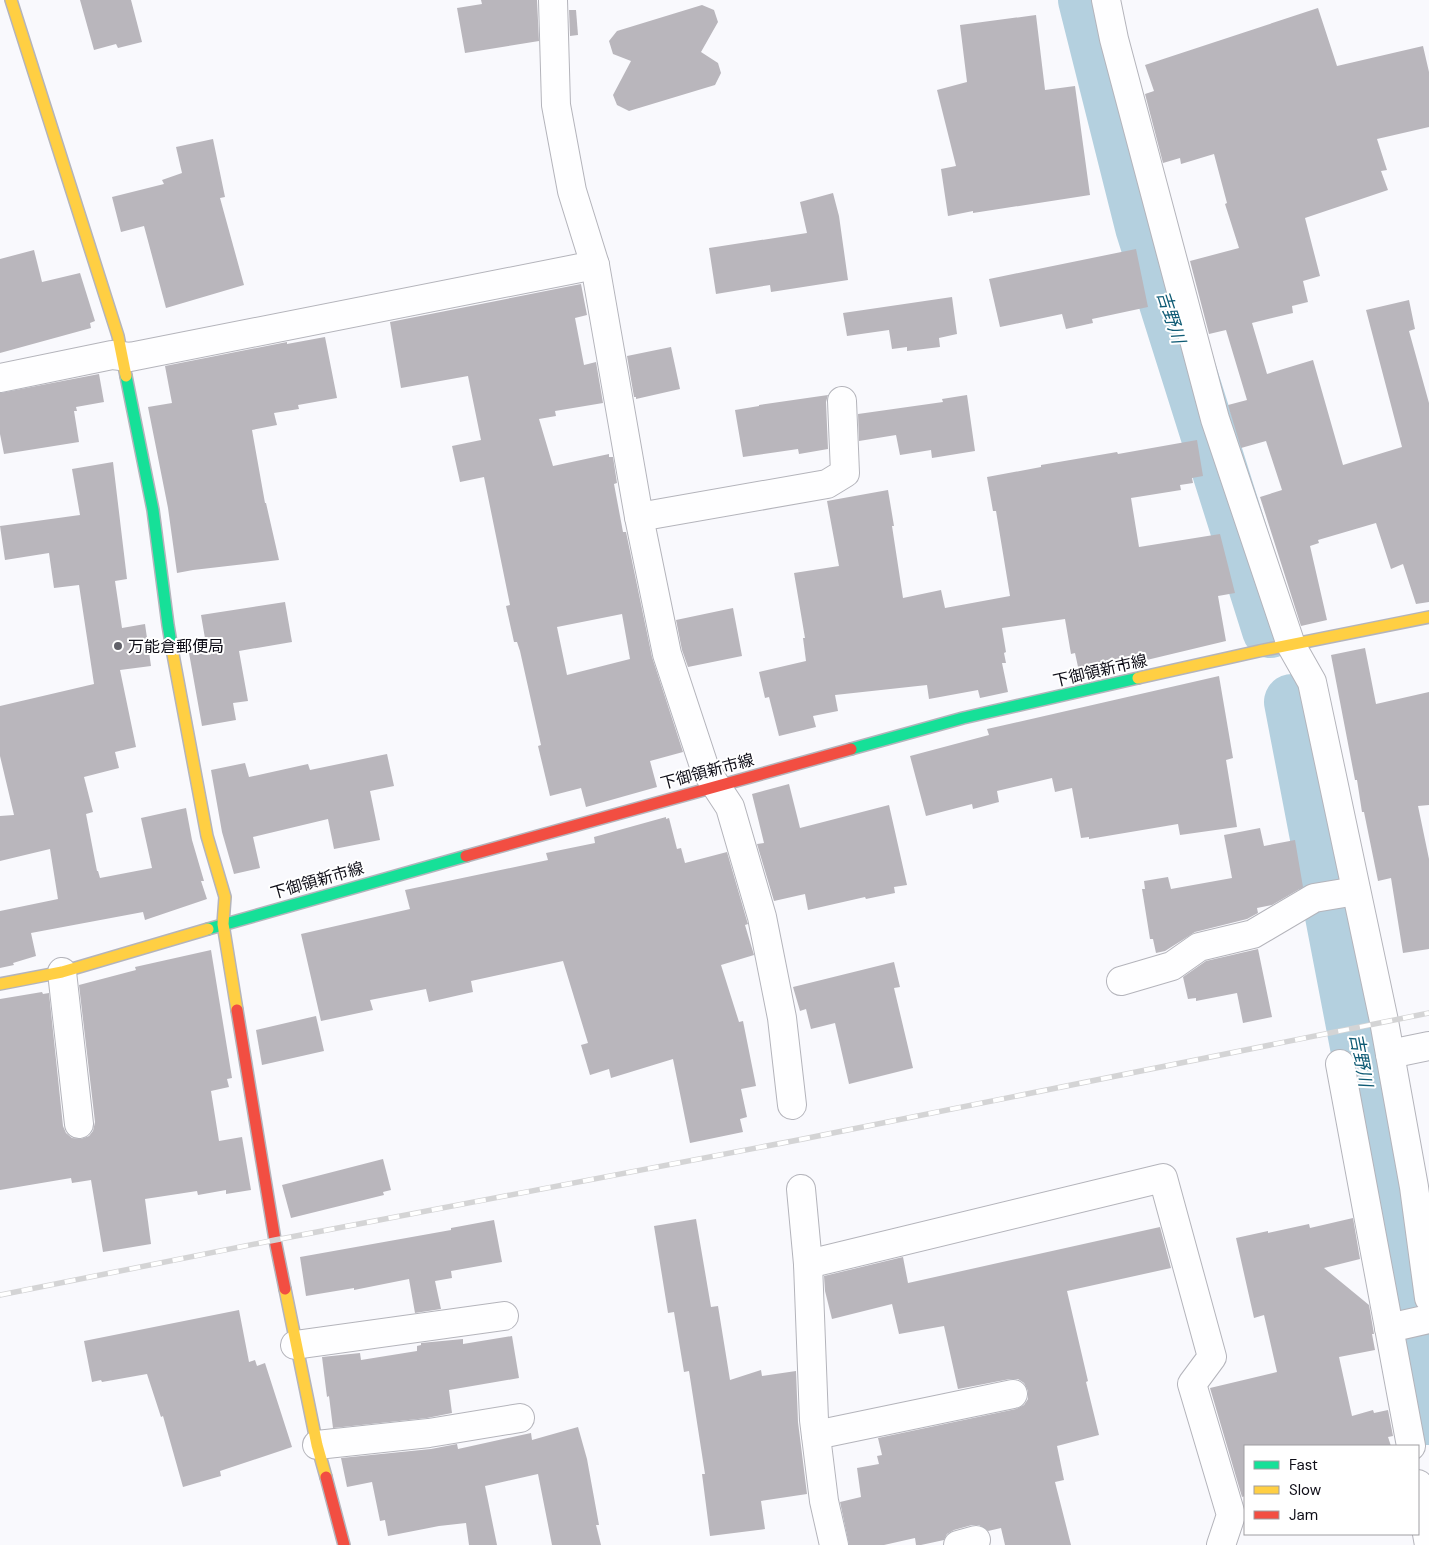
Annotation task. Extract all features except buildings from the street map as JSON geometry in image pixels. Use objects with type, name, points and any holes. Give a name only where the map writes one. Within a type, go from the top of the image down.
[{"type":"street","points":[[11,0],[115,326],[122,356],[153,510],[168,625],[205,826],[225,897],[223,924],[275,1240],[317,1445],[344,1545]]},
{"type":"street","points":[[554,0],[556,105],[572,191],[595,265],[638,517],[666,654],[705,769],[730,807],[762,918],[782,1018],[792,1105]]},
{"type":"street","points":[[1106,0],[1114,39],[1214,419],[1291,644],[1312,682],[1349,892],[1422,1186],[1429,1298]]},
{"type":"street","points":[[0,378],[112,355],[130,356],[595,265]]},
{"type":"street","points":[[638,517],[827,484],[845,473],[842,401]]},
{"type":"street","name":"下御領新市線","points":[[0,984],[62,972],[223,924],[963,718],[1291,644],[1429,617]]},
{"type":"street","points":[[1121,981],[1172,966],[1200,947],[1253,934],[1314,898],[1349,892]]},
{"type":"street","points":[[62,972],[79,1124]]},
{"type":"street","points":[[1390,1054],[1429,1046]]},
{"type":"street","points":[[1340,1064],[1411,1445]]},
{"type":"street","points":[[808,1264],[1163,1178],[1212,1357],[1192,1384],[1231,1515],[1221,1545]]},
{"type":"street","points":[[801,1189],[808,1264],[816,1435],[824,1501],[834,1545]]},
{"type":"street","points":[[295,1345],[504,1316]]},
{"type":"street","points":[[1389,1328],[1429,1319]]},
{"type":"street","points":[[816,1435],[1013,1394]]},
{"type":"street","points":[[317,1445],[429,1433],[520,1418]]},
{"type":"street","points":[[1419,1489],[1429,1544]]},
{"type":"waterway","name":"吉野川","points":[[1086,0],[1143,227],[1270,630]]},
{"type":"waterway","name":"吉野川","points":[[1292,702],[1429,1417]]},
{"type":"railway","points":[[0,1295],[275,1240],[798,1140],[1429,1013]]},
{"type":"traffic: fast","points":[[126,376],[153,510],[172,649]]},
{"type":"traffic: fast","points":[[851,749],[963,718],[1138,678]]},
{"type":"traffic: fast","points":[[208,929],[466,856]]},
{"type":"traffic: slow","points":[[11,0],[118,336],[126,376]]},
{"type":"traffic: slow","points":[[1138,678],[1259,651],[1429,617]]},
{"type":"traffic: slow","points":[[172,649],[207,836],[225,897],[223,924],[237,1010]]},
{"type":"traffic: slow","points":[[0,984],[62,972],[208,929]]},
{"type":"traffic: slow","points":[[285,1289],[317,1445],[326,1477]]},
{"type":"traffic: jam","points":[[466,856],[851,749]]},
{"type":"traffic: jam","points":[[237,1010],[275,1240],[285,1289]]},
{"type":"traffic: jam","points":[[326,1477],[344,1545]]},
{"type":"place","name":"万能倉郵便局","points":[[118,646]]}]
